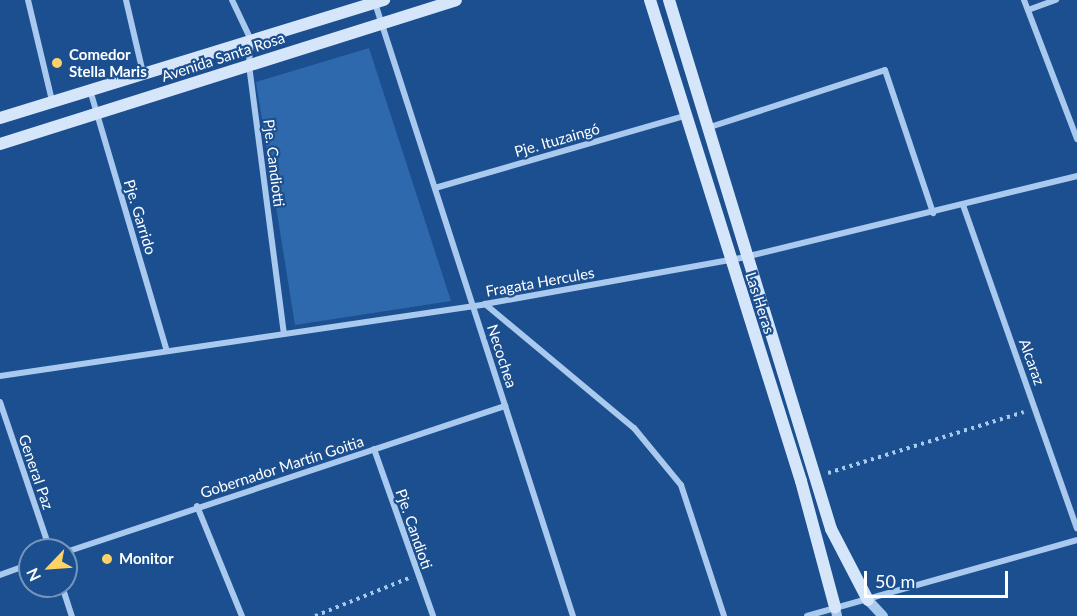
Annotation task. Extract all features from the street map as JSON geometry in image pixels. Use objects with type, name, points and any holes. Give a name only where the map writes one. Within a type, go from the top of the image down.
[{"type":"main road","name":"Avenida Santa Rosa","points":[[0,144],[456,0]]},
{"type":"main road","name":"Las Heras","points":[[650,0],[684,116],[805,491],[836,612]]},
{"type":"main road","name":"Las Heras","points":[[669,0],[745,257],[831,529],[868,600]]},
{"type":"main road","name":"Avenida Santa Rosa","points":[[0,117],[377,1]]},
{"type":"street","points":[[28,0],[52,101]]},
{"type":"street","points":[[126,0],[143,73]]},
{"type":"street","name":"Pje. Candiotti","points":[[232,0],[250,40],[249,65],[284,334]]},
{"type":"street","points":[[1024,0],[1077,139]]},
{"type":"street","points":[[1028,10],[1056,0]]},
{"type":"street","name":"Necochea","points":[[377,1],[381,23],[573,616]]},
{"type":"street","points":[[706,128],[885,70],[933,213]]},
{"type":"street","name":"Pje. Garrido","points":[[90,90],[167,351]]},
{"type":"street","name":"Pje. Ituzaingó","points":[[435,188],[684,116]]},
{"type":"street","name":"Fragata Hercules","points":[[0,376],[485,304],[730,260],[933,213],[1077,176]]},
{"type":"street","name":"Alcaraz","points":[[963,205],[1077,528]]},
{"type":"street","points":[[485,304],[634,428],[681,485],[724,616]]},
{"type":"street","name":"General Paz","points":[[0,402],[46,538]]},
{"type":"street","name":"Gobernador Martín Goitia","points":[[78,548],[197,506],[505,406]]},
{"type":"street","name":"Pje. Candioti","points":[[374,449],[433,616]]},
{"type":"street","points":[[197,506],[242,616]]},
{"type":"street","points":[[807,616],[836,612],[868,600],[1077,540]]},
{"type":"street","points":[[0,575],[18,568]]},
{"type":"street","points":[[66,598],[72,616]]},
{"type":"street","points":[[868,600],[884,616]]},
{"type":"path","points":[[816,477],[1036,408]]},
{"type":"path","points":[[315,616],[418,575]]},
{"type":"shaded area","points":[[369,48],[451,301],[295,325],[256,82]]},
{"type":"place","name":"Comedor Stella Maris","points":[[57,63]]},
{"type":"place","name":"Monitor","points":[[107,559]]}]
